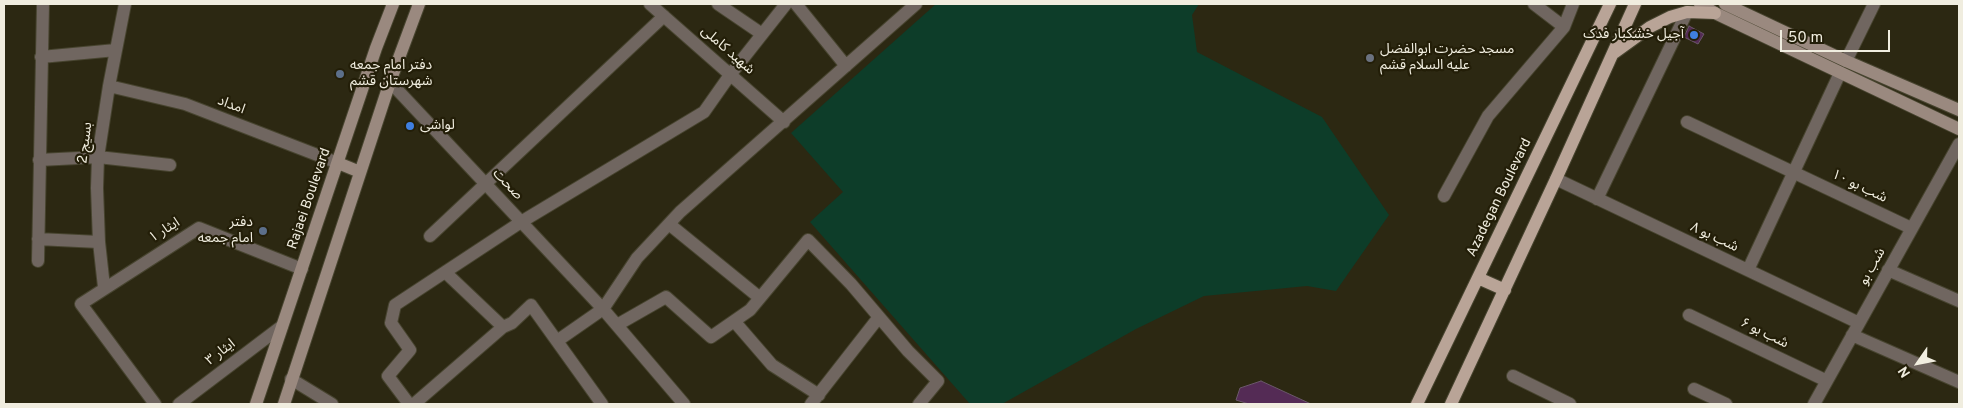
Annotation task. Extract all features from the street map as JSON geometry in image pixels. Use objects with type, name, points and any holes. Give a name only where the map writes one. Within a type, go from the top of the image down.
[{"type":"main road","name":"Rajaei Boulevard","points":[[256,404],[376,48],[393,4]]},
{"type":"main road","points":[[284,404],[390,82],[419,4]]},
{"type":"main road","name":"Azadegan Boulevard","points":[[1416,404],[1610,4]]},
{"type":"main road","points":[[1451,404],[1635,4]]},
{"type":"main road","points":[[1700,4],[1715,14],[1959,129]]},
{"type":"main road","points":[[1725,4],[1846,61],[1959,110]]},
{"type":"main road","points":[[1614,53],[1650,27],[1670,17],[1687,12],[1715,14]]},
{"type":"main road","points":[[338,163],[360,172]]},
{"type":"main road","points":[[1478,278],[1504,290]]},
{"type":"street","points":[[38,261],[42,4]]},
{"type":"street","name":"بسیج 2","points":[[104,287],[99,242],[98,157],[109,86],[125,4]]},
{"type":"street","name":"شهید کاملی","points":[[650,4],[784,122]]},
{"type":"street","points":[[718,4],[762,34]]},
{"type":"street","points":[[409,404],[388,376],[410,350],[391,323],[395,305],[521,222],[704,112],[730,75],[786,4]]},
{"type":"street","points":[[796,4],[846,66]]},
{"type":"street","points":[[557,341],[603,309],[637,258],[680,212],[916,4]]},
{"type":"street","points":[[1534,4],[1564,27]]},
{"type":"street","points":[[1444,196],[1488,116],[1564,27],[1573,4]]},
{"type":"street","points":[[1846,61],[1874,4]]},
{"type":"street","points":[[1597,199],[1687,12]]},
{"type":"street","points":[[430,236],[664,16]]},
{"type":"street","points":[[41,57],[116,50]]},
{"type":"street","points":[[1748,270],[1840,73]]},
{"type":"street","name":"صحت","points":[[390,82],[603,309],[684,404]]},
{"type":"street","name":"امداد","points":[[109,86],[185,104],[338,163]]},
{"type":"street","name":"شب بو ۱۰","points":[[1687,122],[1911,228]]},
{"type":"street","name":"شب بو","points":[[1814,404],[1959,144]]},
{"type":"street","points":[[39,160],[98,157],[170,165]]},
{"type":"street","name":"شب بو ۸","points":[[1556,179],[1859,323]]},
{"type":"street","points":[[669,224],[760,298]]},
{"type":"street","name":"ایثار ۱","points":[[153,404],[81,304],[104,287],[199,228],[302,269]]},
{"type":"street","points":[[38,239],[99,242]]},
{"type":"street","points":[[617,325],[666,297],[711,336],[750,310],[808,240],[851,284],[908,350],[938,381],[919,404]]},
{"type":"street","points":[[1888,270],[1959,300]]},
{"type":"street","points":[[445,272],[503,327]]},
{"type":"street","points":[[414,404],[503,327],[512,324],[531,305],[602,404]]},
{"type":"street","name":"شب بو ۶","points":[[1689,315],[1826,381]]},
{"type":"street","points":[[734,321],[772,365],[815,399],[879,317]]},
{"type":"street","name":"ایثار ۳","points":[[179,404],[282,326]]},
{"type":"street","points":[[1852,335],[1959,382]]},
{"type":"street","points":[[1513,376],[1570,404]]},
{"type":"street","points":[[291,379],[332,404]]},
{"type":"street","points":[[1694,388],[1726,404]]},
{"type":"green space","points":[[936,4],[1199,4],[1192,15],[1197,52],[1322,117],[1389,215],[1336,291],[1307,286],[1204,296],[1136,329],[1002,404],[970,404],[810,222],[843,192],[791,133]]},
{"type":"building","name":"آجیل خشکبار فدک","points":[[1689,26],[1704,34],[1698,44],[1684,37]]},
{"type":"building","points":[[1261,381],[1311,404],[1249,404],[1236,400],[1240,388]]},
{"type":"place","name":"آجیل خشکبار فدک","points":[[1694,35]]},
{"type":"place","name":"مسجد حضرت ابوالفضل علیه السلام قشم","points":[[1370,58]]},
{"type":"place","name":"دفتر امام جمعه شهرستان قشم","points":[[340,74]]},
{"type":"place","name":"لواشی","points":[[410,126]]},
{"type":"place","name":"دفتر امام جمعه","points":[[263,231]]}]
